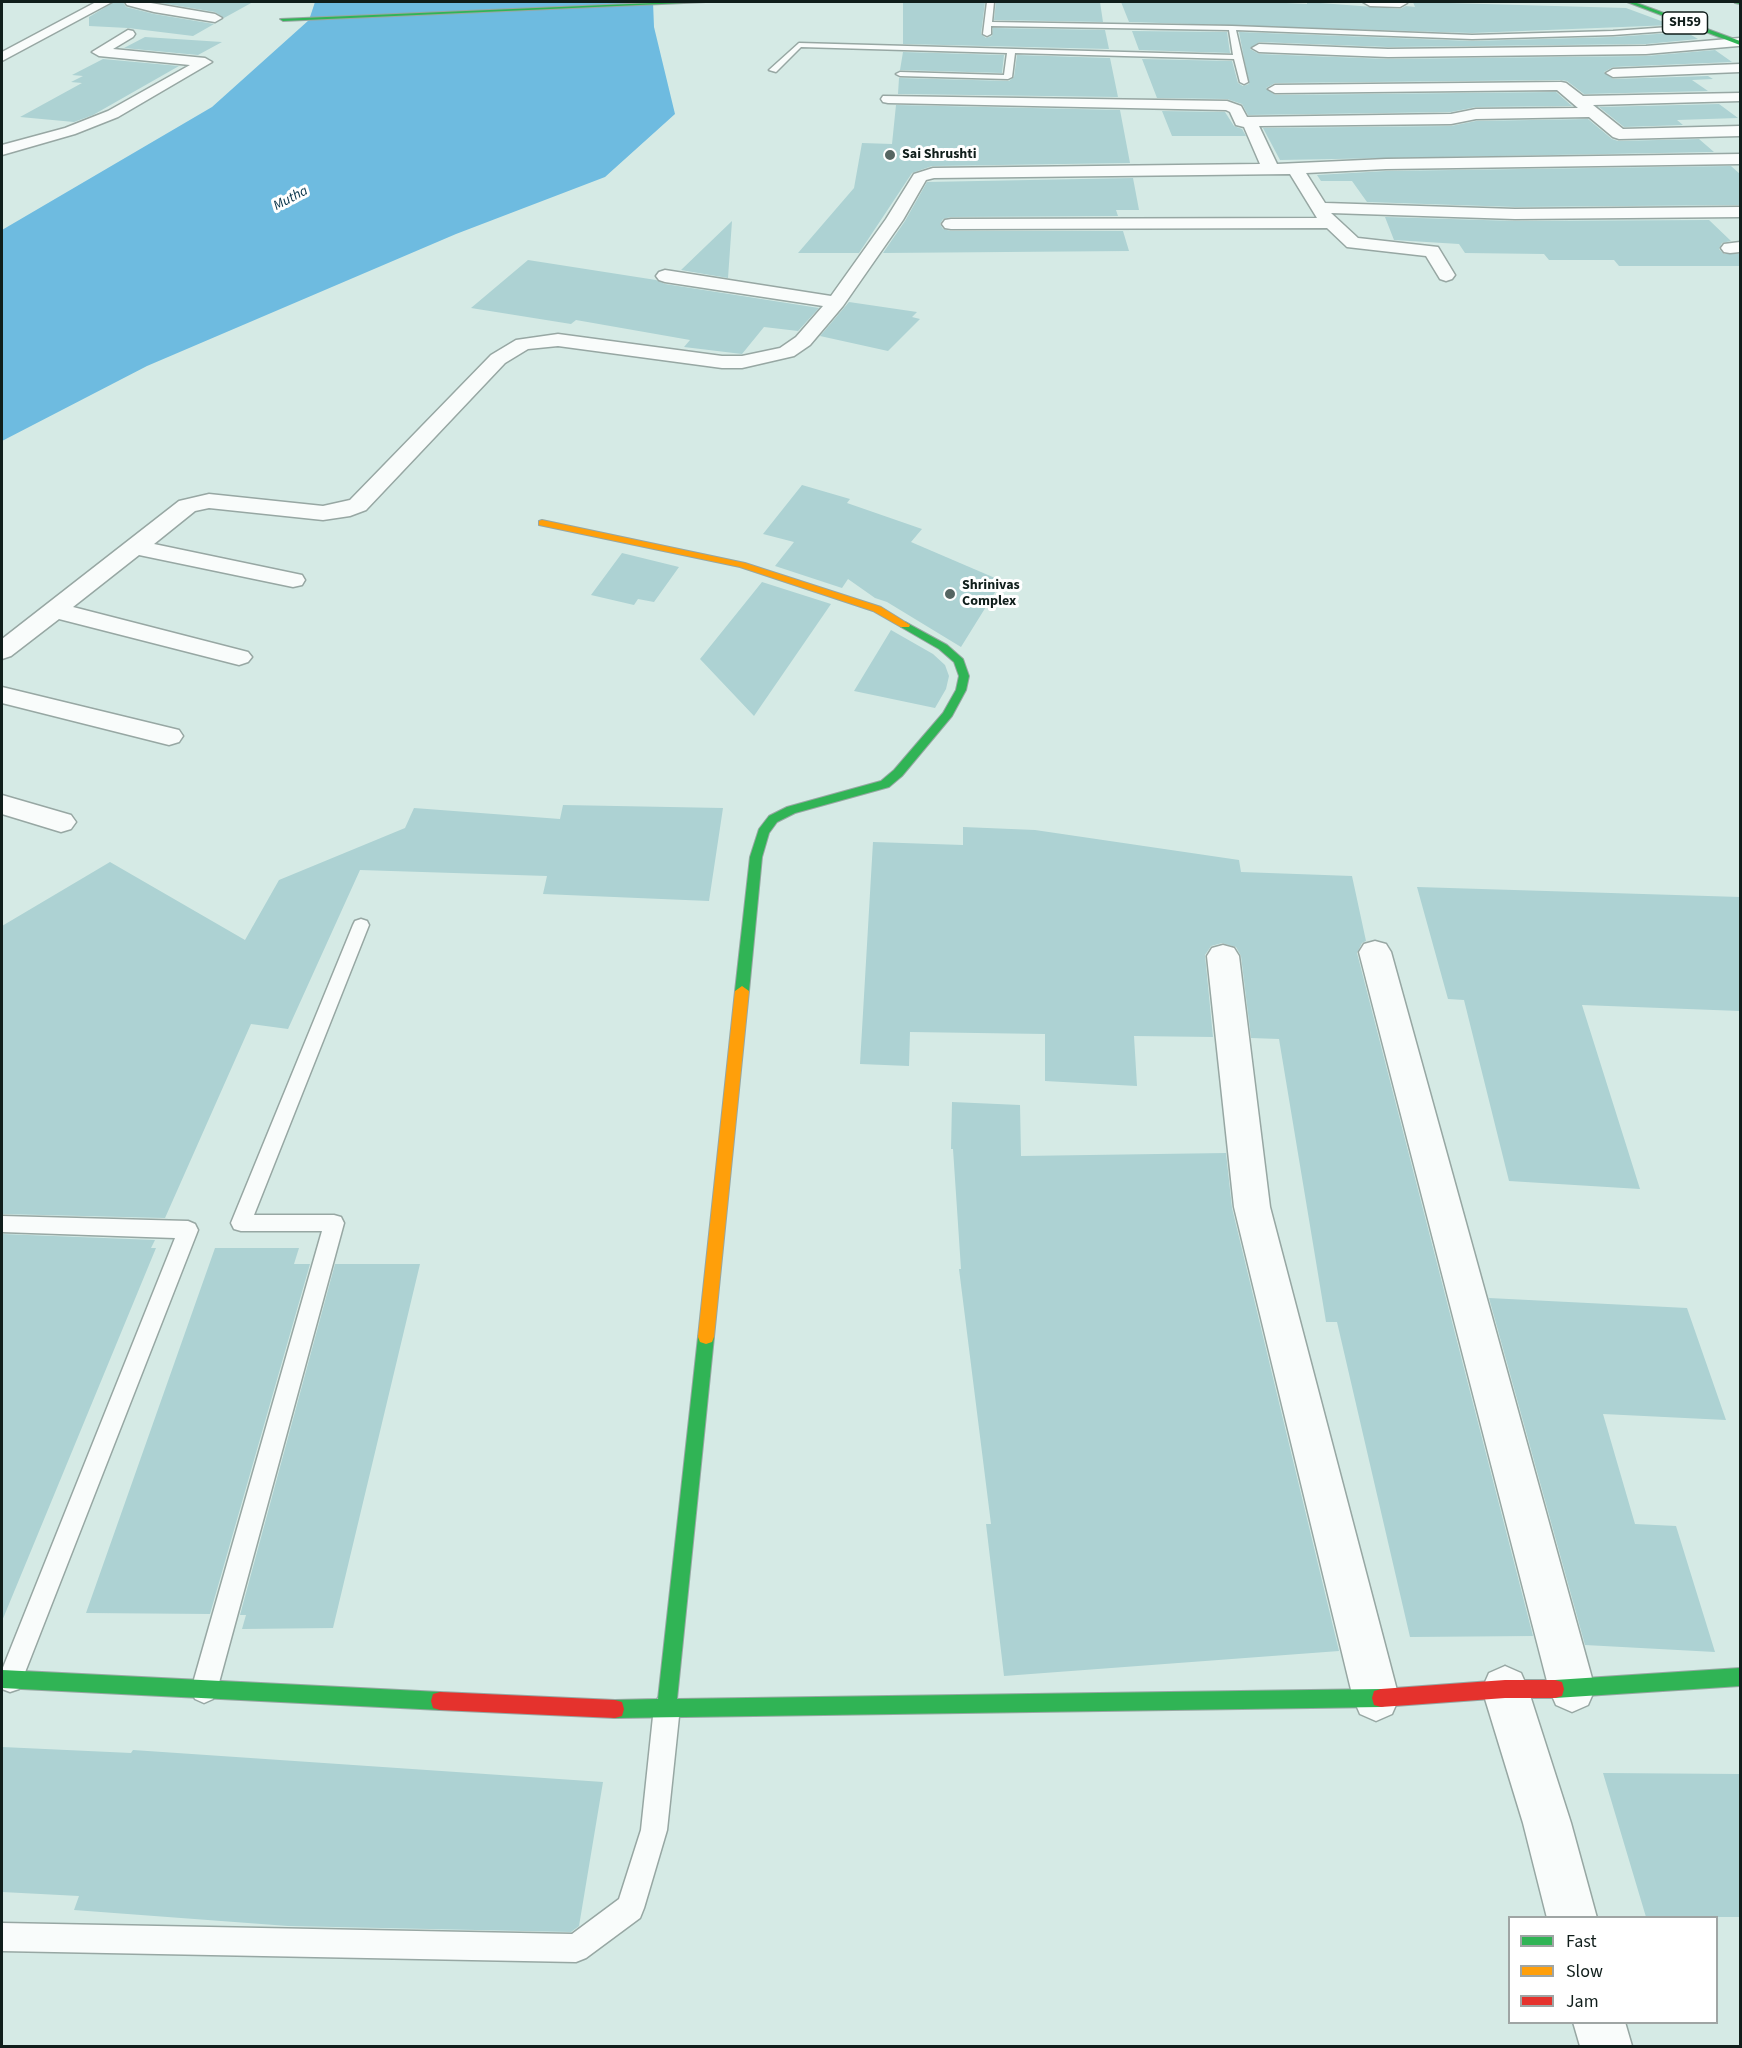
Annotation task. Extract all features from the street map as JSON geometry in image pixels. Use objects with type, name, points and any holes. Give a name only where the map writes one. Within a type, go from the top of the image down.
[{"type":"street","points":[[2,57],[105,2]]},
{"type":"street","points":[[132,2],[215,18]]},
{"type":"street","points":[[290,7],[283,19],[703,2]]},
{"type":"street","points":[[1370,2],[1400,3]]},
{"type":"street","name":"SH59","points":[[1630,2],[1739,43]]},
{"type":"street","points":[[2,150],[70,131],[113,114],[205,62],[99,52],[128,34]]},
{"type":"street","points":[[1259,48],[1389,53],[1578,51],[1739,43]]},
{"type":"street","points":[[1593,73],[1740,68]]},
{"type":"street","points":[[1325,74],[1432,76],[1571,74]]},
{"type":"street","points":[[1275,89],[1561,86],[1588,106],[1619,134],[1740,131]]},
{"type":"street","points":[[1241,122],[1451,119],[1476,114],[1740,96]]},
{"type":"street","points":[[888,99],[1227,106],[1236,109],[1241,122]]},
{"type":"street","points":[[1241,122],[1251,124],[1270,170]]},
{"type":"street","points":[[2,651],[187,506],[200,502],[223,502],[323,513],[358,506],[498,359],[524,344],[558,340],[722,362],[742,362],[786,352],[803,341],[836,302],[894,220],[920,177],[933,173],[1270,170],[1386,164],[1740,159]]},
{"type":"street","points":[[1295,169],[1319,208],[1331,223],[1353,243],[1432,251],[1446,275]]},
{"type":"street","points":[[1319,208],[1515,214],[1740,212]]},
{"type":"street","points":[[951,224],[1331,223]]},
{"type":"street","points":[[665,276],[836,302]]},
{"type":"street","points":[[542,523],[742,565],[839,595],[877,609],[943,647],[959,661],[964,676],[961,690],[948,714],[898,773],[885,784],[791,810],[772,819],[763,832],[756,857],[667,1707]]},
{"type":"street","points":[[135,547],[293,580]]},
{"type":"street","points":[[54,610],[239,657]]},
{"type":"street","points":[[2,694],[169,736]]},
{"type":"street","points":[[2,804],[61,822]]},
{"type":"street","points":[[1375,952],[1572,1689]]},
{"type":"street","points":[[1222,956],[1252,1207],[1376,1698]]},
{"type":"street","points":[[6,1680],[592,1709],[1376,1698],[1505,1689],[1572,1689],[1740,1677]]},
{"type":"street","points":[[1505,1689],[1547,1823],[1572,1916]]},
{"type":"street","points":[[1600,2024],[1606,2046]]},
{"type":"lane","points":[[984,50],[990,2]]},
{"type":"lane","points":[[988,24],[1232,28],[1472,38],[1613,33],[1697,27]]},
{"type":"lane","points":[[1099,26],[1100,36]]},
{"type":"lane","points":[[1232,28],[1244,82]]},
{"type":"lane","points":[[773,69],[799,45],[1237,57]]},
{"type":"lane","points":[[900,74],[1008,77],[1011,51]]},
{"type":"lane","points":[[204,1690],[334,1223],[241,1223],[361,926]]},
{"type":"lane","points":[[2,1224],[188,1230],[6,1680]]},
{"type":"lane","points":[[2,1937],[576,1948],[630,1908],[654,1830],[667,1707]]},
{"type":"water","name":"Mutha","points":[[315,2],[653,2],[654,27],[675,114],[605,177],[456,234],[147,366],[2,441],[2,230],[212,107],[309,20]]},
{"type":"building","points":[[114,2],[123,2],[126,7],[154,14],[214,24],[193,36],[89,26],[89,17]]},
{"type":"building","points":[[155,2],[253,2],[224,18],[215,12]]},
{"type":"building","points":[[903,2],[985,2],[981,34],[986,38],[992,36],[993,28],[1105,30],[1109,49],[903,44]]},
{"type":"building","points":[[996,2],[1100,2],[1103,22],[994,20]]},
{"type":"building","points":[[1121,2],[1307,4],[1307,2],[1400,9],[1406,6],[1415,7],[1413,2],[1626,8],[1672,25],[1472,33],[1129,22]]},
{"type":"building","points":[[1132,31],[1227,32],[1230,53],[1139,50]]},
{"type":"building","points":[[1239,32],[1472,41],[1613,37],[1686,32],[1698,39],[1646,44],[1388,47],[1259,42],[1250,49],[1259,54],[1388,59],[1646,56],[1715,50],[1732,62],[1613,67],[1604,72],[1613,79],[1708,76],[1713,79],[1692,80],[1708,91],[1584,94],[1567,81],[1561,80],[1275,83],[1266,88],[1275,95],[1556,92],[1572,106],[1476,107],[1451,112],[1248,115],[1242,104],[1227,99],[1157,98],[1142,59],[1232,61],[1238,83],[1243,86],[1249,84]]},
{"type":"building","points":[[145,37],[222,42],[198,55],[124,48]]},
{"type":"building","points":[[903,52],[1004,55],[1002,73],[900,70]]},
{"type":"building","points":[[1017,55],[1110,58],[1118,97],[898,94],[899,78],[1009,81],[1014,77]]},
{"type":"building","points":[[103,59],[179,66],[93,115],[74,122],[20,117],[82,83],[71,82],[83,76],[72,75]]},
{"type":"building","points":[[1719,104],[1738,118],[1677,120],[1683,125],[1624,127],[1599,107]]},
{"type":"building","points":[[896,105],[1120,110],[1130,163],[932,166],[912,173],[859,253],[798,253],[854,188],[862,143],[892,144]]},
{"type":"building","points":[[1162,111],[1225,112],[1234,126],[1242,129],[1246,136],[1172,136]]},
{"type":"building","points":[[1588,119],[1612,139],[1618,141],[1699,139],[1714,152],[1280,160],[1263,128],[1451,126],[1476,121]]},
{"type":"building","points":[[1731,166],[1740,174],[1740,205],[1515,207],[1367,202],[1352,181],[1321,181],[1317,175],[1386,171]]},
{"type":"building","points":[[1133,178],[1139,210],[1116,210],[1118,216],[951,217],[943,219],[940,224],[943,229],[951,231],[1123,231],[1129,251],[883,253],[905,221],[927,182]]},
{"type":"building","points":[[1385,217],[1515,221],[1709,220],[1731,241],[1722,243],[1719,249],[1724,254],[1740,254],[1740,266],[1619,266],[1614,260],[1549,260],[1544,254],[1465,253],[1459,244],[1394,240]]},
{"type":"building","points":[[732,221],[728,278],[681,270]]},
{"type":"building","points":[[528,260],[819,308],[798,331],[764,327],[742,354],[684,347],[690,340],[576,320],[571,324],[471,308]]},
{"type":"building","points":[[849,302],[917,312],[912,317],[920,319],[888,351],[820,336]]},
{"type":"building","points":[[802,485],[850,499],[847,503],[922,529],[911,542],[1002,581],[961,647],[887,602],[875,598],[848,579],[842,588],[775,566],[794,542],[763,534]]},
{"type":"building","points":[[622,553],[679,567],[654,602],[638,599],[634,605],[591,595]]},
{"type":"building","points":[[762,582],[831,604],[754,716],[700,659]]},
{"type":"building","points":[[891,630],[933,654],[945,665],[949,676],[946,689],[935,708],[854,691]]},
{"type":"building","points":[[563,805],[723,808],[709,901],[543,894],[547,876],[360,870],[288,1029],[251,1024],[165,1218],[2,1214],[2,926],[110,862],[245,940],[279,880],[405,828],[414,808],[560,819]]},
{"type":"building","points":[[963,827],[1035,830],[1239,860],[1241,872],[1352,876],[1366,941],[1362,943],[1357,953],[1533,1636],[1410,1637],[1337,1322],[1326,1322],[1279,1039],[1251,1038],[1241,956],[1236,947],[1222,943],[1211,946],[1205,955],[1213,1037],[1134,1036],[1137,1086],[1045,1081],[1045,1034],[910,1032],[909,1066],[860,1064],[873,842],[963,845]]},
{"type":"building","points":[[1417,887],[1740,897],[1740,1011],[1582,1005],[1640,1189],[1509,1181],[1464,1000],[1448,999]]},
{"type":"building","points":[[952,1102],[1020,1105],[1021,1156],[1226,1153],[1232,1208],[1339,1651],[1004,1676],[986,1524],[991,1524],[959,1269],[961,1269],[953,1149],[951,1149]]},
{"type":"building","points":[[2,1234],[155,1240],[151,1248],[156,1248],[2,1621]]},
{"type":"building","points":[[215,1248],[299,1248],[294,1264],[310,1264],[210,1614],[86,1613]]},
{"type":"building","points":[[335,1264],[420,1264],[333,1628],[242,1629],[246,1615],[240,1615]]},
{"type":"building","points":[[1489,1298],[1687,1308],[1726,1420],[1603,1414],[1635,1524],[1676,1526],[1715,1652],[1585,1645]]},
{"type":"building","points":[[2,1747],[131,1753],[133,1750],[603,1782],[579,1926],[571,1932],[288,1926],[74,1910],[79,1896],[2,1892]]},
{"type":"building","points":[[1603,1773],[1740,1774],[1740,1917],[1646,1916]]},
{"type":"traffic: fast","points":[[283,19],[703,2]]},
{"type":"traffic: fast","points":[[1630,2],[1740,43]]},
{"type":"traffic: fast","points":[[742,991],[756,857],[763,832],[773,819],[791,810],[885,784],[898,773],[948,714],[961,690],[964,676],[959,661],[943,647],[905,625]]},
{"type":"traffic: fast","points":[[667,1707],[706,1337]]},
{"type":"traffic: fast","points":[[1555,1689],[1740,1677]]},
{"type":"traffic: fast","points":[[2,1679],[440,1701]]},
{"type":"traffic: fast","points":[[615,1709],[1381,1698]]},
{"type":"traffic: slow","points":[[542,523],[742,565],[839,595],[877,609],[905,625]]},
{"type":"traffic: slow","points":[[706,1337],[742,991]]},
{"type":"traffic: jam","points":[[1381,1698],[1505,1689],[1555,1689]]},
{"type":"traffic: jam","points":[[440,1701],[615,1709]]},
{"type":"place","name":"Sai Shrushti","points":[[890,155]]},
{"type":"place","name":"Shrinivas Complex","points":[[950,594]]}]
